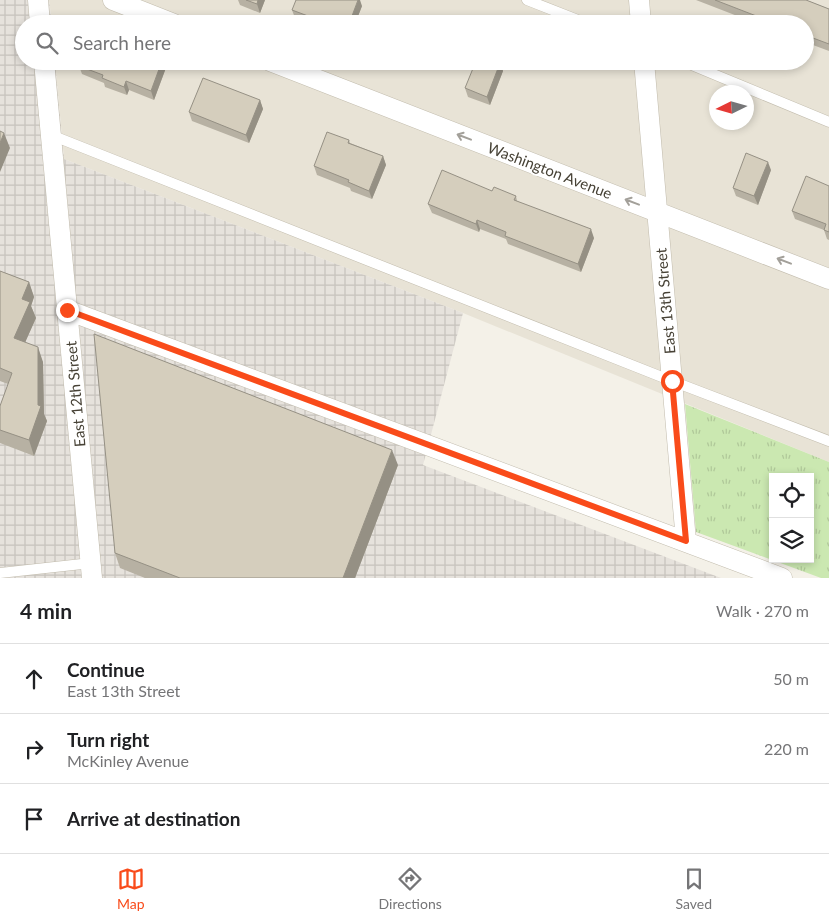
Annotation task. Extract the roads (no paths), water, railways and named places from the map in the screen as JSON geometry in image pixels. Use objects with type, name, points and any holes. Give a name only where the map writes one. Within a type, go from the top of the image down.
[{"type":"street","points":[[38,0],[39,15]]},
{"type":"street","points":[[113,0],[151,15]]},
{"type":"street","points":[[639,0],[640,15]]},
{"type":"street","name":"East 12th Street","points":[[45,70],[92,571]]},
{"type":"street","name":"Washington Avenue","points":[[293,70],[829,278]]},
{"type":"street","name":"East 13th Street","points":[[645,70],[686,541]]},
{"type":"street","points":[[67,310],[782,578]]},
{"type":"lane","points":[[527,0],[565,15]]},
{"type":"lane","points":[[704,70],[829,122]]},
{"type":"lane","points":[[50,135],[672,381],[829,441]]},
{"type":"lane","points":[[0,573],[92,571]]}]
